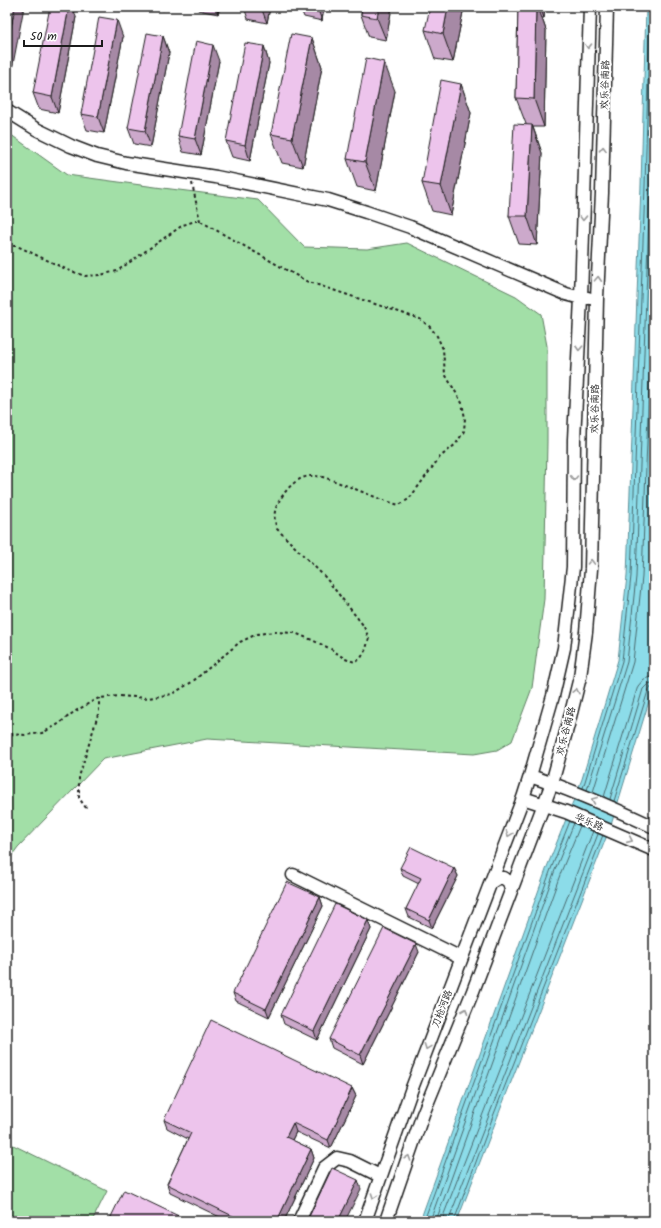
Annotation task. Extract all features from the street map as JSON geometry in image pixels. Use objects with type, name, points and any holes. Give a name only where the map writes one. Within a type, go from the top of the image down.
[{"type":"street","name":"欢乐谷南路","points":[[523,798],[553,696],[562,655],[573,567],[574,439],[581,298],[590,7]]},
{"type":"street","name":"欢乐谷南路","points":[[544,805],[552,783],[580,677],[586,632],[591,569],[597,298],[602,193],[607,7]]},
{"type":"street","points":[[7,111],[36,129],[71,146],[97,156],[126,163],[216,177],[328,200],[410,227],[555,290],[581,298],[597,298]]},
{"type":"street","points":[[584,190],[587,201],[597,202],[602,193]]},
{"type":"street","points":[[530,776],[574,791],[654,827]]},
{"type":"street","name":"华乐路","points":[[523,798],[566,812],[654,850]]},
{"type":"street","name":"刀枪河路","points":[[365,1221],[412,1088],[523,798]]},
{"type":"street","points":[[386,1221],[423,1114],[473,991],[544,805]]},
{"type":"street","points":[[293,875],[462,958]]},
{"type":"street","points":[[490,883],[498,878],[504,878],[509,882],[512,890]]},
{"type":"street","points":[[299,1221],[324,1168],[337,1158],[350,1161],[380,1176]]},
{"type":"path","points":[[190,173],[200,221]]},
{"type":"path","points":[[7,246],[17,246],[68,270],[85,276],[100,275],[117,271],[183,224],[200,221],[306,281],[420,319],[438,336],[443,349],[446,374],[462,403],[465,418],[464,431],[456,444],[440,457],[409,499],[399,504],[324,478],[309,476],[298,479],[284,493],[275,509],[274,520],[277,529],[325,577],[363,625],[369,638],[366,649],[361,658],[355,662],[345,659],[331,649],[295,633],[275,632],[257,634],[240,642],[192,682],[172,694],[150,698],[119,696],[99,698],[42,733],[25,735],[7,734]]},
{"type":"path","points":[[86,808],[79,798],[79,777],[99,711],[99,698]]},
{"type":"green space","points":[[7,132],[67,175],[258,200],[304,247],[367,249],[407,243],[516,296],[541,314],[547,346],[544,599],[532,688],[512,741],[497,750],[474,754],[207,739],[103,759],[18,847],[7,862]]},
{"type":"green space","points":[[7,1142],[107,1191],[92,1221],[7,1221]]},
{"type":"water","points":[[646,7],[654,7],[654,685],[611,825],[457,1221],[420,1221],[547,867],[582,779],[618,660],[627,576]]},
{"type":"building","points":[[7,7],[15,7],[7,47]]},
{"type":"building","points":[[50,7],[69,7],[52,97],[33,93]]},
{"type":"building","points":[[362,7],[379,7],[377,18],[361,15]]},
{"type":"building","points":[[430,7],[448,7],[443,34],[425,30]]},
{"type":"building","points":[[518,7],[536,7],[534,99],[516,98]]},
{"type":"building","points":[[99,17],[117,20],[98,117],[81,114]]},
{"type":"building","points":[[147,33],[163,36],[145,131],[128,128]]},
{"type":"building","points":[[291,34],[312,38],[292,138],[271,134]]},
{"type":"building","points":[[196,41],[213,45],[195,139],[178,136]]},
{"type":"building","points":[[245,43],[264,46],[245,145],[226,141]]},
{"type":"building","points":[[366,58],[384,62],[365,162],[347,159]]},
{"type":"building","points":[[441,80],[461,84],[441,186],[422,183]]},
{"type":"building","points":[[514,124],[532,125],[527,216],[509,216]]},
{"type":"building","points":[[411,847],[454,868],[429,920],[406,909],[421,878],[400,868]]},
{"type":"building","points":[[287,882],[320,897],[266,1009],[233,993]]},
{"type":"building","points":[[335,904],[368,920],[314,1031],[281,1015]]},
{"type":"building","points":[[384,928],[416,944],[360,1055],[329,1039]]},
{"type":"building","points":[[211,1020],[352,1088],[328,1140],[293,1123],[286,1137],[311,1149],[277,1221],[243,1221],[167,1184],[191,1133],[164,1120]]},
{"type":"building","points":[[332,1168],[358,1180],[338,1221],[307,1221]]},
{"type":"building","points":[[124,1190],[189,1221],[109,1221]]}]
